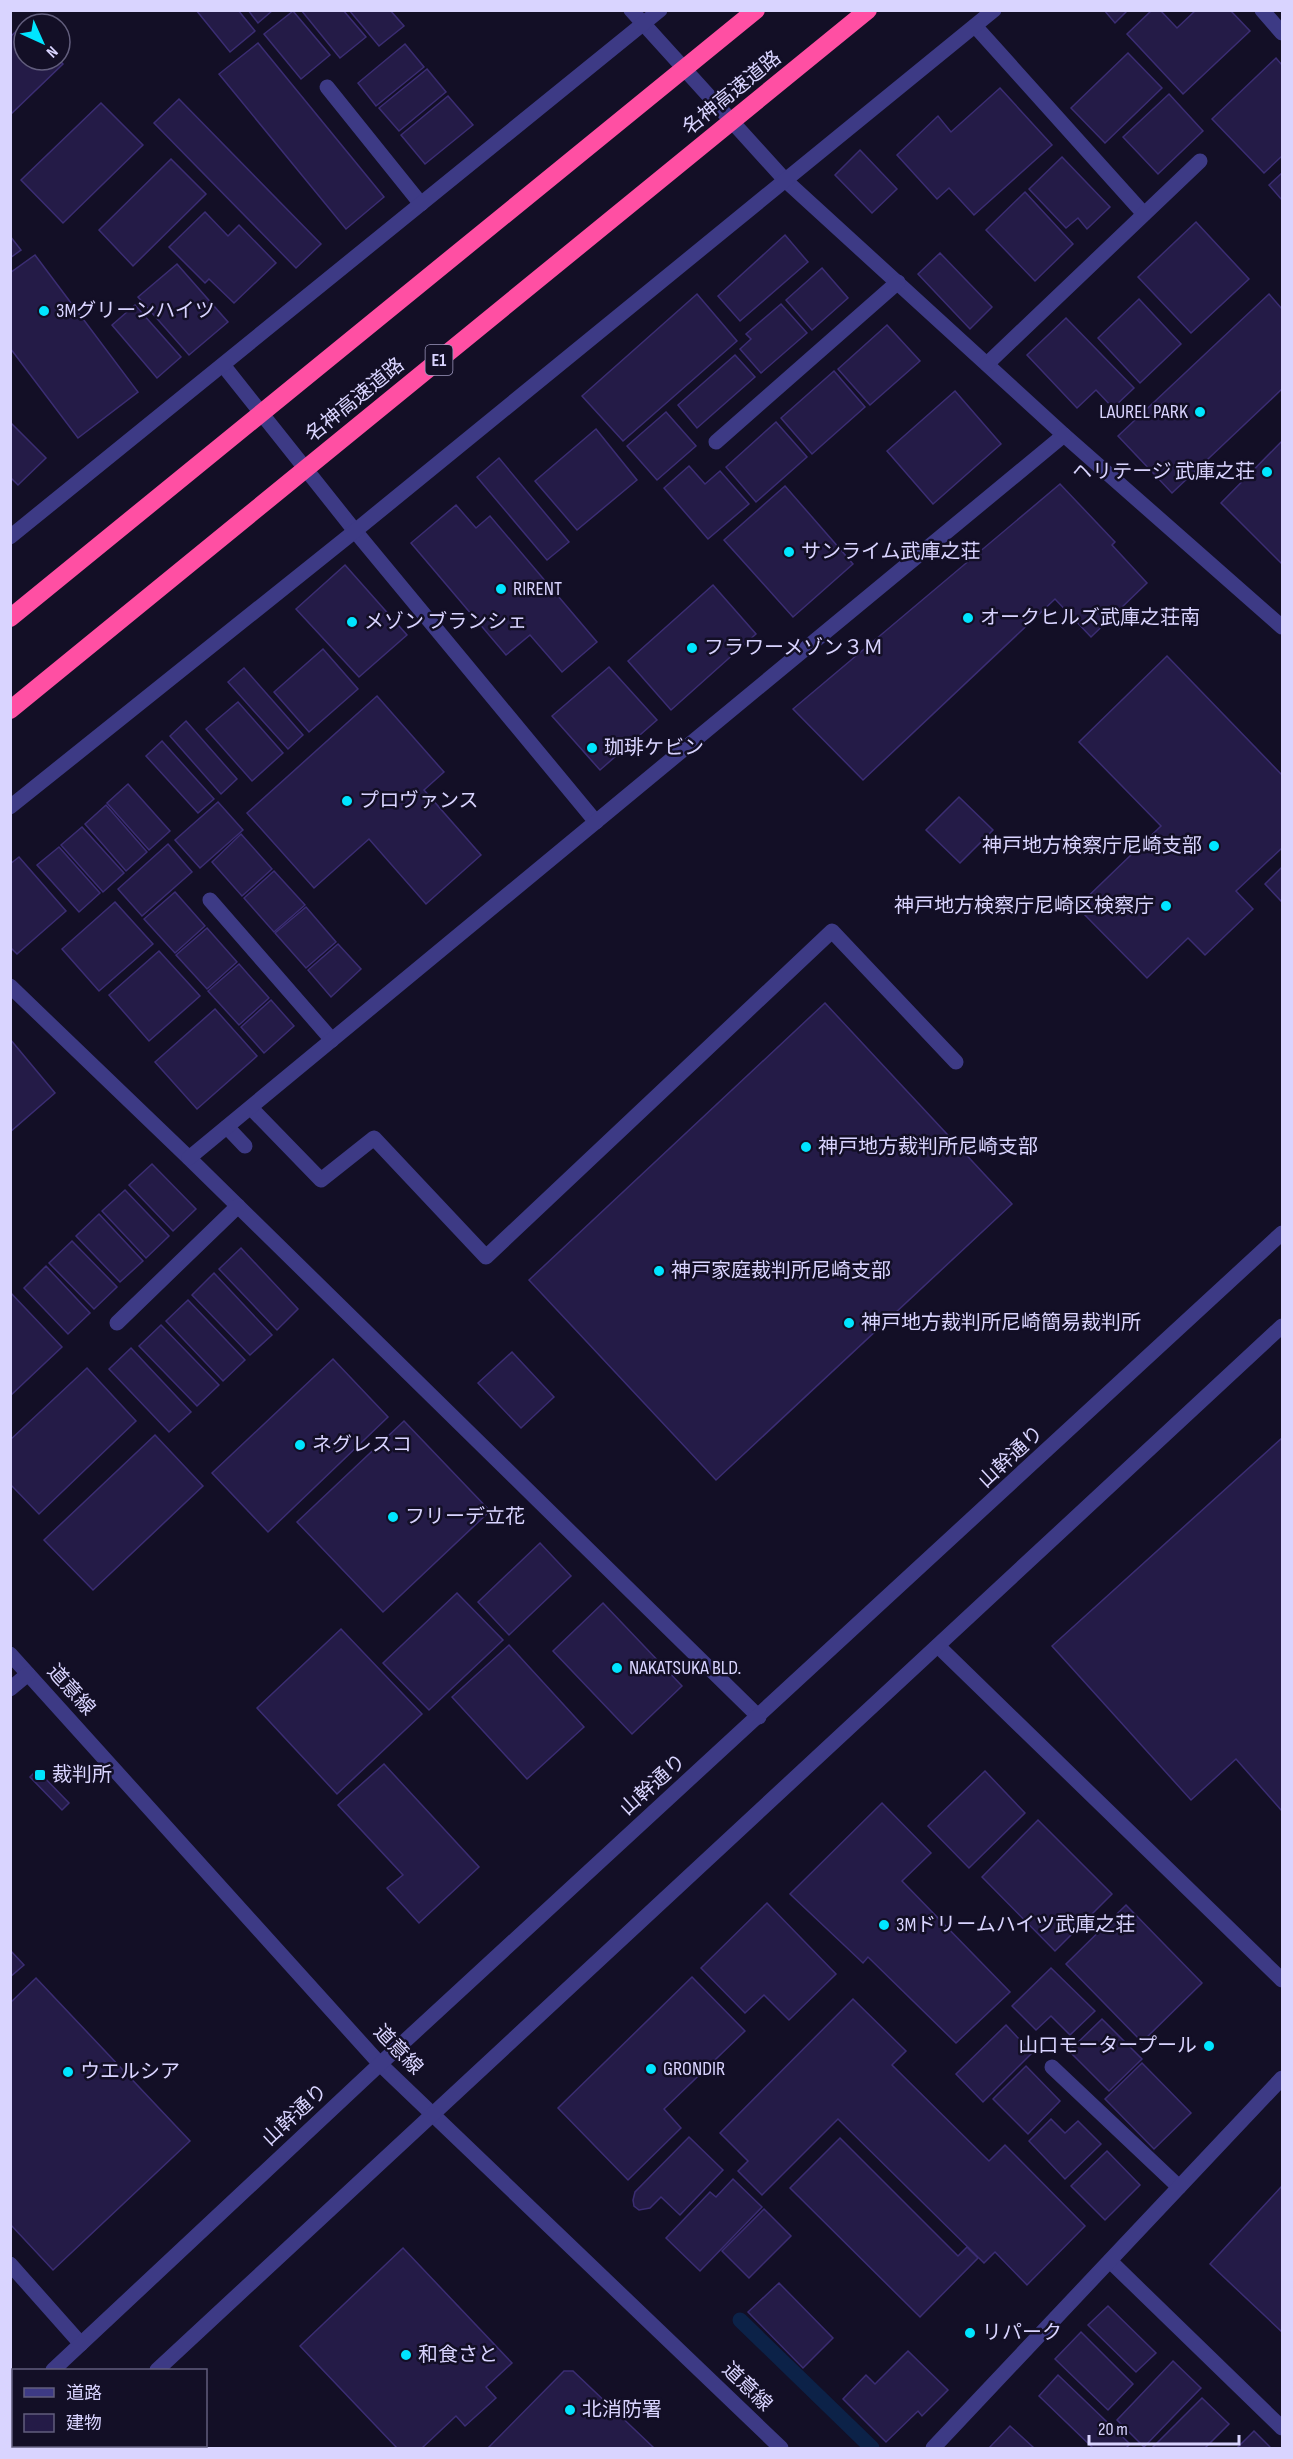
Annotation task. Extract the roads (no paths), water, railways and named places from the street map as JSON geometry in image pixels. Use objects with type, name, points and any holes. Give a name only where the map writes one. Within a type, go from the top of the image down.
[{"type":"highway","points":[[10,618],[756,10]]},
{"type":"highway","name":"名神高速道路","points":[[10,710],[868,10]]},
{"type":"street","points":[[631,10],[785,180],[1064,435],[1282,627]]},
{"type":"street","points":[[10,537],[660,10]]},
{"type":"street","points":[[10,807],[356,531],[993,10]]},
{"type":"street","points":[[1262,10],[1282,33]]},
{"type":"street","points":[[975,26],[1144,214]]},
{"type":"street","points":[[327,87],[421,204]]},
{"type":"street","points":[[987,364],[1200,161]]},
{"type":"street","points":[[716,442],[898,282]]},
{"type":"street","points":[[223,365],[356,531],[596,822]]},
{"type":"street","points":[[189,1158],[1064,435]]},
{"type":"street","points":[[210,900],[332,1040]]},
{"type":"street","points":[[251,1108],[321,1180],[374,1137],[486,1257],[832,931],[956,1062]]},
{"type":"street","points":[[10,986],[189,1158],[759,1717]]},
{"type":"street","points":[[227,1127],[245,1146]]},
{"type":"street","points":[[117,1323],[238,1206]]},
{"type":"street","name":"山幹通り","points":[[54,2369],[380,2064],[1282,1233]]},
{"type":"street","points":[[158,2369],[1282,1326]]},
{"type":"street","points":[[938,1646],[1282,1980]]},
{"type":"street","name":"道意線","points":[[10,1654],[380,2064],[781,2448]]},
{"type":"street","points":[[10,1689],[28,1674]]},
{"type":"street","points":[[1052,2067],[1179,2187]]},
{"type":"street","points":[[933,2448],[1282,2078]]},
{"type":"street","points":[[1110,2261],[1282,2428]]},
{"type":"street","points":[[10,2264],[81,2344]]},
{"type":"waterway","points":[[740,2320],[872,2448]]},
{"type":"place","name":"3Mグリーンハイツ","points":[[44,311]]},
{"type":"place","name":"LAUREL PARK","points":[[1200,412]]},
{"type":"place","name":"ヘリテージ 武庫之荘","points":[[1267,472]]},
{"type":"place","name":"サンライム武庫之荘","points":[[789,552]]},
{"type":"place","name":"RIRENT","points":[[501,589]]},
{"type":"place","name":"オークヒルズ武庫之荘南","points":[[968,618]]},
{"type":"place","name":"メゾン ブランシェ","points":[[352,622]]},
{"type":"place","name":"フラワーメゾン３Ｍ","points":[[692,648]]},
{"type":"place","name":"珈琲ケビン","points":[[592,748]]},
{"type":"place","name":"プロヴァンス","points":[[347,801]]},
{"type":"place","name":"神戸地方検察庁尼崎支部","points":[[1214,846]]},
{"type":"place","name":"神戸地方検察庁尼崎区検察庁","points":[[1166,906]]},
{"type":"place","name":"神戸地方裁判所尼崎支部","points":[[806,1147]]},
{"type":"place","name":"神戸家庭裁判所尼崎支部","points":[[659,1271]]},
{"type":"place","name":"神戸地方裁判所尼崎簡易裁判所","points":[[849,1323]]},
{"type":"place","name":"ネグレスコ","points":[[300,1445]]},
{"type":"place","name":"フリーデ立花","points":[[393,1517]]},
{"type":"place","name":"NAKATSUKA BLD.","points":[[617,1668]]},
{"type":"place","name":"裁判所","points":[[40,1775]]},
{"type":"place","name":"3Mドリームハイツ武庫之荘","points":[[884,1925]]},
{"type":"place","name":"山口モータープール","points":[[1209,2046]]},
{"type":"place","name":"GRONDIR","points":[[651,2069]]},
{"type":"place","name":"ウエルシア","points":[[68,2072]]},
{"type":"place","name":"リパーク","points":[[970,2333]]},
{"type":"place","name":"和食さと","points":[[406,2355]]},
{"type":"place","name":"北消防署","points":[[570,2410]]}]
